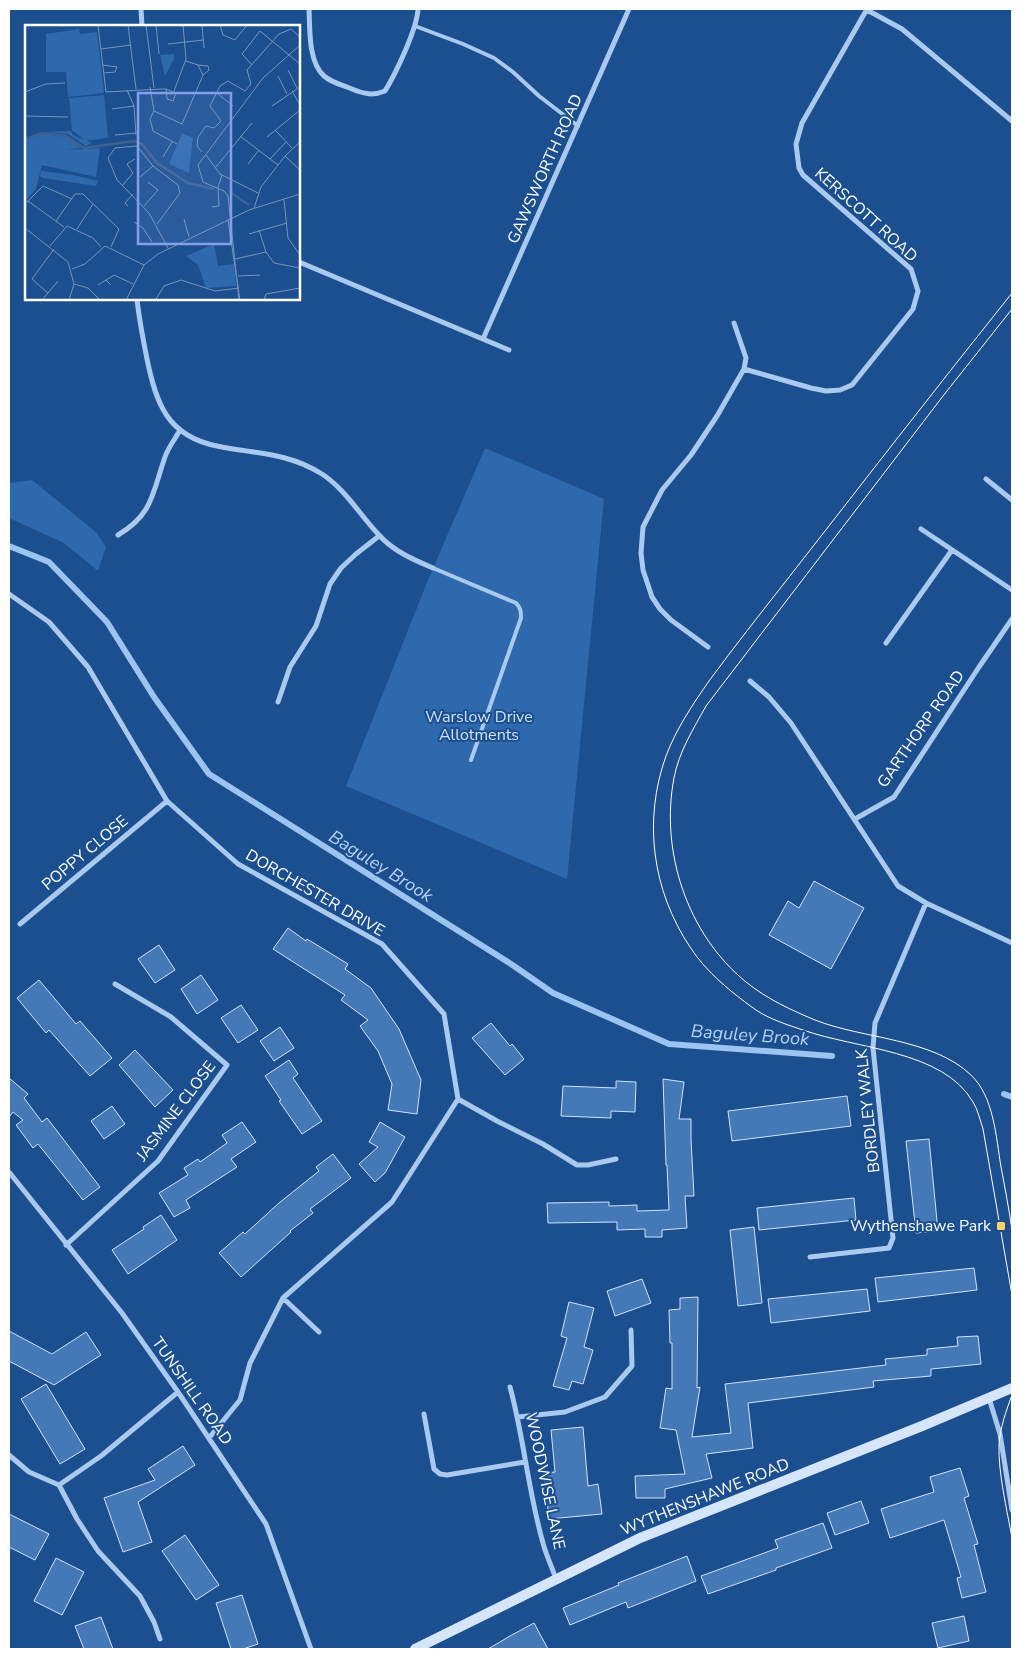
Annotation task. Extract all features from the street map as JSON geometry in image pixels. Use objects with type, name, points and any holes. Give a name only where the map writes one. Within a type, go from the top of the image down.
[{"type":"main road","name":"WYTHENSHAWE ROAD","points":[[416,1649],[640,1538],[922,1426],[1012,1388]]},
{"type":"street","points":[[141,9],[142,25]]},
{"type":"street","points":[[309,9],[311,43],[314,62],[318,70],[332,81],[371,95],[385,91],[392,79],[415,26],[418,9]]},
{"type":"street","name":"GAWSWORTH ROAD","points":[[483,339],[629,9]]},
{"type":"street","points":[[867,10],[902,29],[1012,121]]},
{"type":"street","name":"KERSCOTT ROAD","points":[[744,369],[811,388],[826,391],[840,390],[852,385],[913,309],[918,291],[911,269],[803,175],[798,160],[796,144],[802,123],[867,10]]},
{"type":"street","points":[[300,262],[509,350]]},
{"type":"street","points":[[138,300],[152,382],[159,403],[168,419],[180,430],[196,441],[297,460],[322,474],[338,487],[350,499],[379,536],[395,550],[433,568]]},
{"type":"street","points":[[708,647],[671,620],[660,610],[652,597],[643,570],[641,553],[643,527],[662,490],[691,456],[744,369],[746,358],[734,323]]},
{"type":"street","points":[[118,536],[142,517],[150,502],[165,456],[180,430]]},
{"type":"street","points":[[986,479],[1012,500]]},
{"type":"street","points":[[921,530],[1012,590]]},
{"type":"street","points":[[278,702],[290,667],[316,626],[330,584],[341,568],[379,536]]},
{"type":"street","points":[[886,643],[952,550]]},
{"type":"street","name":"DORCHESTER DRIVE","points":[[9,594],[49,622],[88,667],[167,801],[238,864],[382,944],[444,1014],[458,1099]]},
{"type":"street","name":"GARTHORP ROAD","points":[[855,819],[894,797],[1012,619]]},
{"type":"street","points":[[750,681],[769,697],[791,723],[898,886],[926,903],[1012,944]]},
{"type":"street","name":"POPPY CLOSE","points":[[20,924],[167,801]]},
{"type":"street","name":"BORDLEY WALK","points":[[810,1257],[889,1248],[893,1238],[873,1036],[875,1023],[926,903]]},
{"type":"street","name":"JASMINE CLOSE","points":[[66,1245],[158,1161],[227,1065],[171,1017],[115,984]]},
{"type":"street","points":[[209,1438],[240,1400],[250,1363],[283,1298],[392,1202],[458,1099],[543,1144],[577,1165],[588,1165],[616,1159]]},
{"type":"street","name":"TUNSHILL ROAD","points":[[9,1172],[122,1313],[178,1392],[266,1524],[312,1649]]},
{"type":"street","points":[[283,1298],[319,1332]]},
{"type":"street","points":[[518,1417],[565,1412],[605,1397],[632,1366],[631,1330]]},
{"type":"street","name":"WOODWISE LANE","points":[[510,1387],[518,1417],[525,1462],[543,1544],[556,1579]]},
{"type":"street","points":[[59,1485],[101,1456],[178,1392]]},
{"type":"street","points":[[989,1398],[1000,1434],[1012,1510]]},
{"type":"street","points":[[424,1414],[434,1469],[440,1474],[447,1476],[525,1462]]},
{"type":"street","points":[[9,1455],[29,1472],[59,1485],[77,1519],[98,1551],[140,1596],[154,1622],[160,1639]]},
{"type":"lane","points":[[415,26],[494,58],[578,126]]},
{"type":"lane","points":[[433,568],[516,603],[521,612],[521,618],[471,760]]},
{"type":"green space","name":"Warslow Drive Allotments","points":[[485,448],[604,499],[567,879],[346,786],[428,580]]},
{"type":"green space","points":[[32,480],[97,533],[106,547],[98,571],[64,543],[9,518],[9,483]]},
{"type":"building","points":[[814,881],[864,908],[831,969],[769,935],[788,901],[799,908]]},
{"type":"building","points":[[288,928],[306,941],[307,939],[348,964],[345,969],[371,988],[399,1029],[421,1080],[417,1114],[388,1110],[392,1084],[378,1051],[360,1026],[368,1020],[341,1000],[345,995],[273,949]]},
{"type":"building","points":[[159,945],[175,970],[155,983],[138,959]]},
{"type":"building","points":[[201,975],[218,1000],[197,1014],[181,989]]},
{"type":"building","points":[[39,980],[76,1024],[80,1021],[112,1058],[90,1076],[49,1030],[46,1033],[17,998]]},
{"type":"building","points":[[241,1005],[258,1030],[238,1043],[221,1018]]},
{"type":"building","points":[[491,1023],[510,1046],[512,1044],[524,1059],[505,1075],[472,1038]]},
{"type":"building","points":[[280,1027],[294,1048],[274,1061],[260,1041]]},
{"type":"building","points":[[135,1050],[173,1090],[155,1107],[119,1065]]},
{"type":"building","points":[[289,1060],[298,1074],[293,1078],[322,1121],[302,1134],[279,1101],[281,1100],[265,1076]]},
{"type":"building","points":[[9,1078],[28,1094],[24,1098],[42,1122],[47,1118],[100,1187],[83,1200],[38,1144],[33,1148],[16,1125],[23,1120],[13,1112],[9,1117]]},
{"type":"building","points":[[663,1079],[684,1082],[679,1119],[691,1119],[694,1196],[685,1196],[687,1228],[662,1230],[662,1237],[645,1237],[645,1229],[617,1230],[617,1222],[548,1223],[547,1203],[609,1202],[609,1206],[637,1205],[637,1211],[669,1210]]},
{"type":"building","points":[[616,1081],[636,1082],[635,1112],[611,1111],[611,1118],[561,1116],[563,1086],[616,1088]]},
{"type":"building","points":[[847,1096],[851,1126],[732,1141],[728,1111]]},
{"type":"building","points":[[112,1106],[125,1124],[104,1139],[91,1121]]},
{"type":"building","points":[[242,1122],[256,1142],[231,1159],[237,1167],[186,1200],[190,1208],[174,1217],[159,1193],[188,1175],[184,1168],[198,1159],[200,1162],[227,1143],[222,1135]]},
{"type":"building","points":[[380,1122],[405,1137],[385,1173],[375,1182],[359,1164],[378,1147],[369,1142]]},
{"type":"building","points":[[929,1139],[938,1231],[916,1233],[906,1141]]},
{"type":"building","points":[[333,1154],[351,1178],[310,1209],[313,1213],[290,1231],[241,1277],[219,1253],[243,1232],[245,1234],[279,1203],[319,1171],[316,1167]]},
{"type":"building","points":[[854,1198],[856,1220],[759,1230],[757,1208]]},
{"type":"building","points":[[161,1215],[177,1240],[128,1274],[112,1250],[144,1229],[143,1227]]},
{"type":"building","points":[[754,1227],[762,1303],[738,1306],[730,1230]]},
{"type":"building","points":[[974,1268],[977,1290],[878,1302],[875,1278]]},
{"type":"building","points":[[642,1279],[651,1303],[615,1316],[607,1291]]},
{"type":"building","points":[[867,1289],[870,1311],[771,1323],[768,1299]]},
{"type":"building","points":[[698,1297],[697,1388],[700,1387],[692,1437],[731,1433],[725,1384],[886,1365],[885,1359],[927,1355],[927,1349],[958,1346],[957,1337],[978,1336],[981,1364],[931,1369],[931,1376],[873,1381],[874,1387],[748,1403],[753,1448],[706,1454],[712,1478],[665,1489],[665,1498],[636,1498],[635,1476],[685,1474],[676,1430],[660,1428],[666,1388],[672,1389],[672,1343],[670,1343],[669,1310],[680,1309],[680,1298]]},
{"type":"building","points":[[569,1302],[594,1308],[584,1347],[593,1350],[583,1384],[572,1381],[569,1390],[553,1386],[567,1338],[561,1336]]},
{"type":"building","points":[[9,1331],[52,1354],[86,1332],[101,1355],[54,1385],[9,1361]]},
{"type":"building","points":[[46,1384],[85,1449],[60,1464],[21,1399]]},
{"type":"building","points":[[583,1427],[588,1486],[598,1484],[602,1514],[549,1519],[544,1473],[555,1472],[551,1430]]},
{"type":"building","points":[[183,1446],[195,1465],[138,1502],[152,1542],[123,1552],[104,1498],[155,1480],[148,1469]]},
{"type":"building","points":[[960,1468],[969,1496],[964,1498],[978,1544],[974,1545],[986,1592],[962,1598],[957,1578],[961,1577],[944,1520],[890,1538],[881,1509],[934,1492],[930,1477]]},
{"type":"building","points":[[861,1501],[869,1523],[835,1535],[827,1513]]},
{"type":"building","points":[[9,1514],[49,1534],[35,1560],[9,1547]]},
{"type":"building","points":[[823,1523],[832,1548],[708,1594],[701,1576],[778,1548],[775,1540]]},
{"type":"building","points":[[185,1535],[219,1585],[196,1600],[162,1551]]},
{"type":"building","points":[[687,1556],[696,1581],[628,1608],[626,1602],[570,1625],[563,1608],[619,1585],[618,1583]]},
{"type":"building","points":[[56,1558],[84,1572],[62,1615],[34,1601]]},
{"type":"building","points":[[242,1595],[258,1644],[243,1649],[231,1649],[216,1603]]},
{"type":"building","points":[[964,1616],[969,1641],[938,1648],[932,1623]]},
{"type":"building","points":[[101,1617],[113,1649],[84,1649],[75,1626]]},
{"type":"building","points":[[534,1623],[548,1649],[488,1649],[510,1636]]},
{"type":"waterway","name":"Baguley Brook","points":[[9,546],[49,562],[107,622],[154,697],[209,774],[511,964],[553,993],[669,1044],[832,1056]]},
{"type":"waterway","name":"Baguley Brook","points":[[1004,1094],[1012,1097]]},
{"type":"tram line","points":[[1012,293],[709,681],[680,726],[666,756],[659,780],[653,830],[660,878],[667,902],[677,925],[696,956],[729,989],[761,1013],[785,1024],[920,1061],[941,1071],[959,1085],[973,1102],[983,1129],[1012,1295]]},
{"type":"tram line","points":[[1012,309],[943,396],[706,706],[679,758],[674,778],[671,806],[671,834],[675,862],[694,916],[708,940],[725,962],[746,982],[779,1004],[815,1020],[917,1046],[937,1053],[955,1063],[971,1075],[979,1084],[985,1094],[993,1118],[1012,1230]]},
{"type":"tram line","points":[[1012,1395],[1002,1426],[999,1445],[1001,1479],[1012,1538]]},
{"type":"tram line","points":[[1012,1443],[1012,1469]]},
{"type":"place","name":"Wythenshawe Park","points":[[1001,1226]]}]
